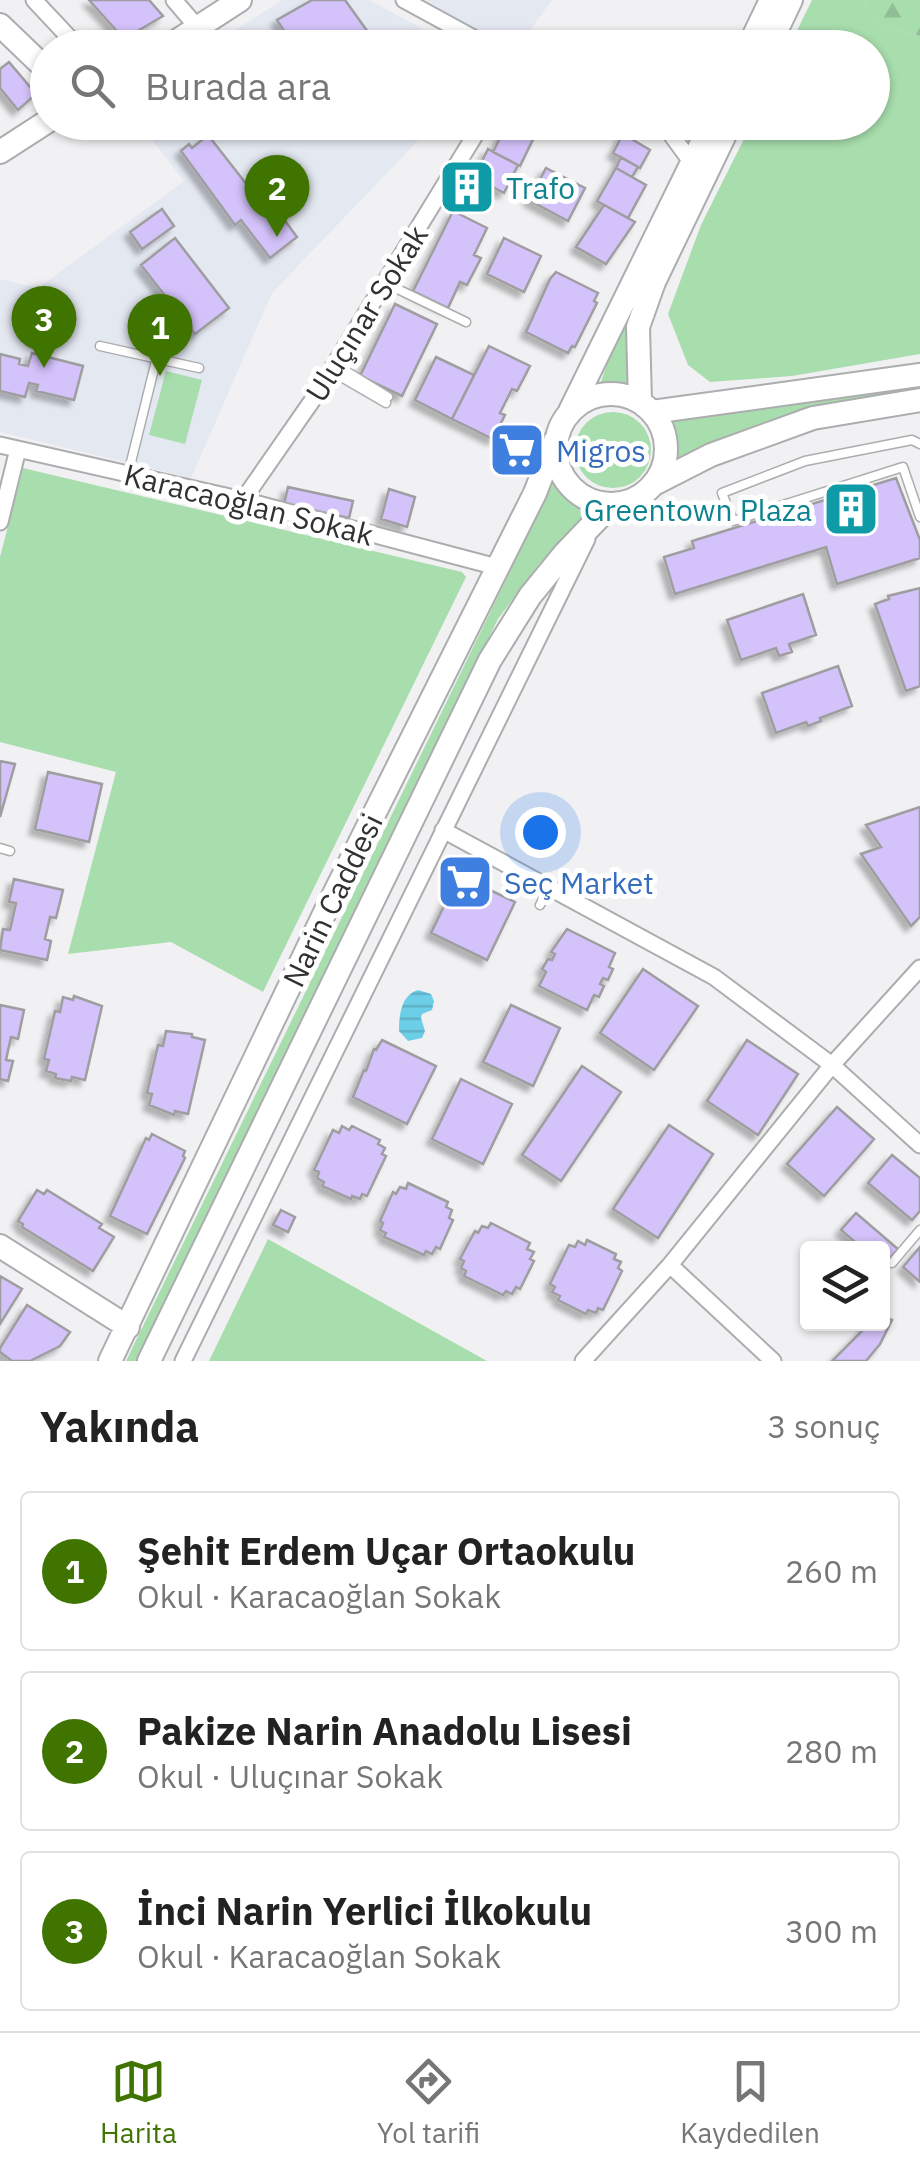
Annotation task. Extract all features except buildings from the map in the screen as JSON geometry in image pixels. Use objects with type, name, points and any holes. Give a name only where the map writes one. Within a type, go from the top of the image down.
[{"type":"main road","points":[[195,30],[240,0]]},
{"type":"main road","points":[[757,30],[771,0]]},
{"type":"main road","points":[[777,30],[791,0]]},
{"type":"main road","points":[[0,25],[30,54]]},
{"type":"main road","points":[[0,152],[30,133]]},
{"type":"main road","points":[[707,140],[692,163],[556,439],[556,456],[568,485],[604,513],[642,495],[679,469],[813,418],[920,400]]},
{"type":"main road","points":[[654,484],[662,471],[666,440],[646,407],[638,327],[711,140]]},
{"type":"main road","points":[[569,412],[594,396],[626,396],[646,407],[920,375]]},
{"type":"main road","name":"Narin Caddesi","points":[[110,1361],[319,926],[535,494],[556,439]]},
{"type":"main road","name":"Narin Caddesi","points":[[150,1361],[490,660],[530,596],[564,553],[604,513]]},
{"type":"main road","points":[[0,1246],[128,1327]]},
{"type":"street","points":[[34,0],[62,30]]},
{"type":"street","points":[[174,0],[198,28]]},
{"type":"street","points":[[404,0],[459,30]]},
{"type":"street","name":"Uluçınar Sokak","points":[[242,500],[333,368],[473,140]]},
{"type":"street","points":[[676,140],[692,163]]},
{"type":"street","name":"Karacaoğlan Sokak","points":[[0,444],[242,500],[497,567]]},
{"type":"street","points":[[0,522],[18,449]]},
{"type":"street","points":[[182,1361],[604,513]]},
{"type":"street","points":[[443,830],[714,977],[832,1065],[920,1145]]},
{"type":"street","points":[[583,1361],[670,1266],[832,1065],[920,968]]},
{"type":"street","points":[[670,1266],[773,1361]]},
{"type":"lane","points":[[385,283],[466,322]]},
{"type":"lane","points":[[100,346],[199,368]]},
{"type":"lane","points":[[128,474],[157,357]]},
{"type":"lane","points":[[333,368],[387,400]]},
{"type":"lane","points":[[920,444],[912,440],[805,461],[722,492],[732,520],[903,467],[920,517]]},
{"type":"lane","points":[[540,906],[549,888]]},
{"type":"lane","points":[[892,1263],[920,1230]]},
{"type":"shaded area","points":[[282,0],[369,0],[425,30],[236,30]]},
{"type":"shaded area","points":[[426,0],[552,0],[530,30],[477,30]]},
{"type":"shaded area","points":[[152,140],[419,140],[272,293],[191,478],[0,432],[0,279],[38,288],[184,181]]},
{"type":"green space","points":[[812,0],[865,0],[868,21],[920,36],[920,354],[792,376],[710,382],[688,365],[668,314],[701,225],[744,140],[890,140],[890,30],[797,30]]},
{"type":"green space","points":[[865,0],[920,0],[920,36],[867,21]]},
{"type":"green space","points":[[692,176],[628,342],[631,386],[599,388],[617,333]]},
{"type":"green space","points":[[166,371],[202,380],[185,444],[149,435]]},
{"type":"green space","points":[[920,378],[920,396],[668,468],[670,441],[661,416]]},
{"type":"green space","points":[[613,412],[640,423],[651,450],[640,477],[613,488],[586,477],[575,450],[586,423]]},
{"type":"green space","points":[[23,468],[462,572],[466,577],[263,992],[171,942],[68,954],[116,772],[0,742],[0,557]]},
{"type":"green space","points":[[553,483],[559,483],[591,511],[539,564],[498,619],[136,1361],[126,1361]]},
{"type":"green space","points":[[268,1239],[487,1361],[209,1361]]},
{"type":"water","points":[[418,990],[431,994],[434,1001],[432,1010],[422,1014],[422,1038],[408,1041],[399,1031],[401,1012],[408,996]]},
{"type":"place","name":"Trafo","points":[[467,187]]},
{"type":"place","name":"Pakize Narin Anadolu Lisesi","points":[[277,237]]},
{"type":"place","name":"İnci Narin Yerlici İlkokulu","points":[[44,368]]},
{"type":"place","name":"Şehit Erdem Uçar Ortaokulu","points":[[160,376]]},
{"type":"place","name":"Migros","points":[[517,450]]},
{"type":"place","name":"Greentown Plaza","points":[[851,509]]},
{"type":"place","name":"Seç Market","points":[[465,882]]}]
